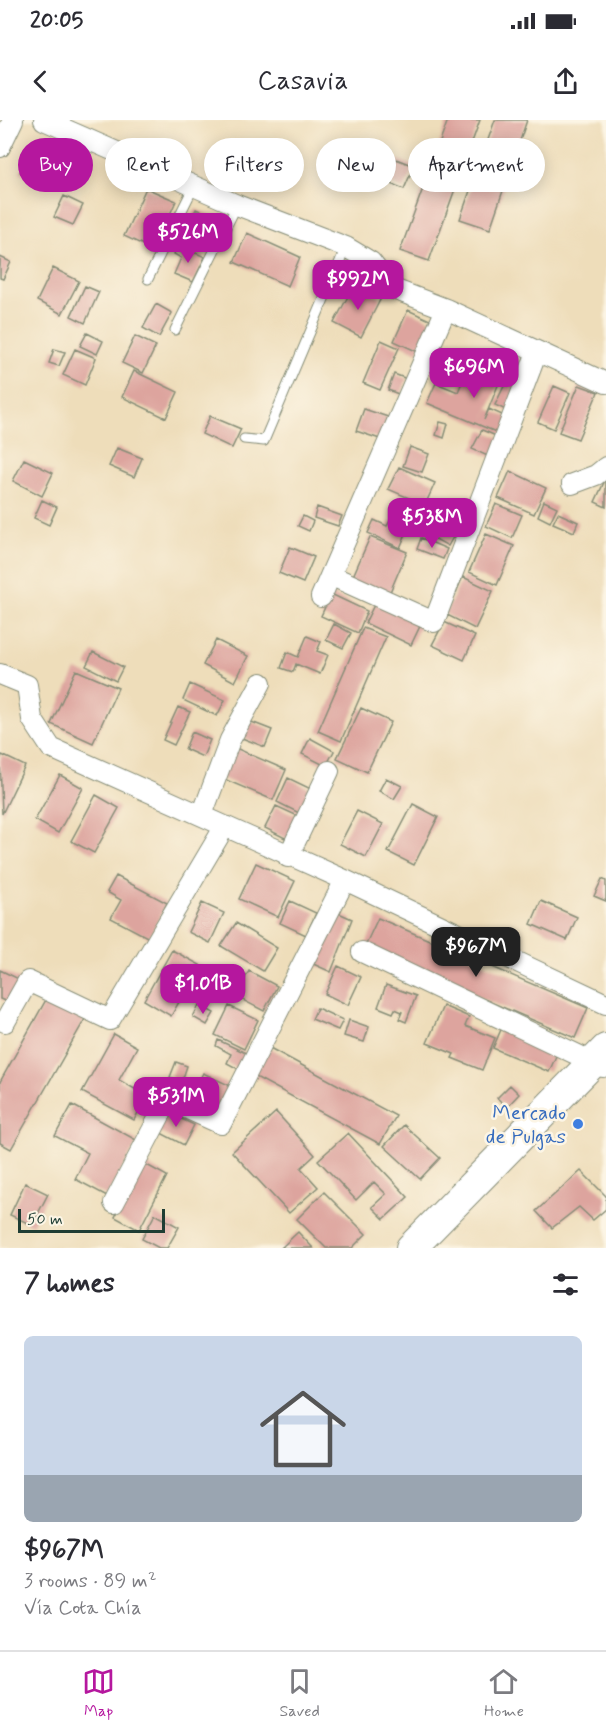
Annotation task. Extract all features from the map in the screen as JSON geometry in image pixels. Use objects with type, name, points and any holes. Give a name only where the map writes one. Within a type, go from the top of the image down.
[{"type":"main road","points":[[411,1248],[602,1060]]},
{"type":"street","points":[[0,147],[13,120]]},
{"type":"street","points":[[44,120],[237,205],[346,247],[371,262],[392,288],[446,309],[606,383]]},
{"type":"street","points":[[321,597],[446,309]]},
{"type":"street","points":[[332,576],[434,622],[537,352]]},
{"type":"street","points":[[572,484],[596,475],[606,467]]},
{"type":"street","points":[[0,674],[27,685],[32,719],[51,748],[225,825],[288,857],[345,880],[606,1004]]},
{"type":"street","points":[[202,815],[230,740],[261,682]]},
{"type":"street","points":[[288,857],[329,771]]},
{"type":"street","points":[[5,1022],[28,981],[110,1020],[225,825]]},
{"type":"street","points":[[114,1203],[168,1100],[221,1124],[345,880]]},
{"type":"street","points":[[362,952],[602,1060]]},
{"type":"lane","points":[[148,279],[194,186]]},
{"type":"lane","points":[[175,330],[237,205]]},
{"type":"lane","points":[[244,439],[264,441],[346,247]]},
{"type":"building","points":[[448,120],[480,120],[473,138],[441,138]]},
{"type":"building","points":[[495,120],[527,120],[521,138],[489,138]]},
{"type":"building","points":[[396,159],[408,164],[408,180],[404,189],[396,186]]},
{"type":"building","points":[[144,192],[155,192],[176,201],[154,250],[124,236]]},
{"type":"building","points":[[422,192],[454,192],[429,261],[400,251]]},
{"type":"building","points":[[470,192],[503,192],[490,229],[460,219]]},
{"type":"building","points":[[64,196],[83,205],[73,225],[54,217]]},
{"type":"building","points":[[196,209],[226,223],[214,250],[184,236]]},
{"type":"building","points":[[247,233],[300,257],[288,286],[234,262]]},
{"type":"building","points":[[178,245],[205,257],[193,282],[174,274],[181,258],[174,254]]},
{"type":"building","points":[[0,257],[11,262],[3,279],[0,278]]},
{"type":"building","points":[[53,268],[79,281],[62,314],[37,301]]},
{"type":"building","points":[[354,285],[381,298],[361,337],[334,323]]},
{"type":"building","points":[[85,286],[99,292],[85,323],[71,316]]},
{"type":"building","points":[[156,304],[172,313],[159,337],[143,328]]},
{"type":"building","points":[[408,310],[432,321],[418,352],[394,341]]},
{"type":"building","points":[[87,333],[103,341],[97,354],[80,346]]},
{"type":"building","points":[[135,336],[156,346],[143,373],[122,363]]},
{"type":"building","points":[[381,340],[399,348],[380,390],[363,383]]},
{"type":"building","points":[[54,349],[65,352],[59,366],[49,363]]},
{"type":"building","points":[[75,349],[96,358],[85,385],[63,375]]},
{"type":"building","points":[[491,363],[505,368],[484,420],[489,409],[511,419],[503,435],[427,403],[436,383],[458,392],[465,375],[470,377],[474,367],[487,372]]},
{"type":"building","points":[[134,371],[178,392],[166,418],[122,397]]},
{"type":"building","points":[[394,374],[407,379],[401,395],[388,390]]},
{"type":"building","points":[[508,378],[523,385],[510,412],[495,405]]},
{"type":"building","points":[[579,385],[598,392],[578,439],[559,432]]},
{"type":"building","points":[[554,386],[570,393],[554,429],[538,422]]},
{"type":"building","points":[[364,409],[388,417],[380,439],[356,431]]},
{"type":"building","points":[[210,416],[241,429],[232,448],[202,434]]},
{"type":"building","points":[[440,422],[448,424],[444,438],[436,435]]},
{"type":"building","points":[[482,430],[501,438],[492,458],[472,449]]},
{"type":"building","points":[[410,447],[429,454],[422,472],[403,466]]},
{"type":"building","points":[[117,448],[142,458],[134,477],[109,466]]},
{"type":"building","points":[[24,459],[53,473],[42,496],[13,481]]},
{"type":"building","points":[[399,467],[435,483],[425,505],[388,489]]},
{"type":"building","points":[[510,471],[546,488],[534,514],[498,498]]},
{"type":"building","points":[[606,478],[606,507],[595,502]]},
{"type":"building","points":[[42,500],[57,507],[49,525],[34,518]]},
{"type":"building","points":[[544,501],[557,507],[550,522],[538,516]]},
{"type":"building","points":[[496,504],[522,515],[512,538],[486,526]]},
{"type":"building","points":[[317,507],[342,516],[338,526],[314,518]]},
{"type":"building","points":[[420,507],[458,528],[448,546],[410,525]]},
{"type":"building","points":[[558,513],[578,522],[574,532],[553,523]]},
{"type":"building","points":[[303,516],[313,521],[309,531],[298,526]]},
{"type":"building","points":[[374,520],[387,526],[390,521],[408,529],[400,548],[368,533]]},
{"type":"building","points":[[486,534],[514,546],[497,585],[469,572]]},
{"type":"building","points":[[370,537],[407,552],[387,599],[350,583]]},
{"type":"building","points":[[421,538],[447,549],[443,559],[417,549]]},
{"type":"building","points":[[290,547],[314,557],[303,583],[279,573]]},
{"type":"building","points":[[463,577],[493,591],[475,629],[445,614]]},
{"type":"building","points":[[331,594],[367,611],[358,633],[321,616]]},
{"type":"building","points":[[375,603],[421,624],[411,645],[365,623]]},
{"type":"building","points":[[444,622],[475,636],[464,660],[432,645]]},
{"type":"building","points":[[334,624],[351,633],[343,648],[326,640]]},
{"type":"building","points":[[363,628],[386,637],[341,741],[318,731]]},
{"type":"building","points":[[307,636],[321,642],[317,651],[328,655],[320,674],[296,664],[293,672],[281,668],[287,652],[298,657]]},
{"type":"building","points":[[216,640],[248,656],[235,682],[203,665]]},
{"type":"building","points":[[93,652],[123,667],[116,681],[86,666]]},
{"type":"building","points":[[76,670],[118,688],[93,743],[51,724]]},
{"type":"building","points":[[190,684],[225,700],[217,716],[183,700]]},
{"type":"building","points":[[178,707],[190,712],[174,745],[163,740]]},
{"type":"building","points":[[361,708],[391,722],[367,772],[337,758]]},
{"type":"building","points":[[249,721],[272,730],[265,747],[242,738]]},
{"type":"building","points":[[192,732],[210,740],[203,757],[185,749]]},
{"type":"building","points":[[310,738],[334,751],[326,766],[302,754]]},
{"type":"building","points":[[231,746],[286,770],[273,800],[217,776]]},
{"type":"building","points":[[2,755],[25,766],[2,814],[0,760]]},
{"type":"building","points":[[60,775],[83,788],[58,833],[35,820]]},
{"type":"building","points":[[288,778],[311,789],[299,813],[277,802]]},
{"type":"building","points":[[386,778],[402,786],[394,799],[379,791]]},
{"type":"building","points":[[96,795],[119,808],[94,853],[71,841]]},
{"type":"building","points":[[413,804],[438,817],[414,865],[388,852]]},
{"type":"building","points":[[276,806],[298,816],[287,839],[265,828]]},
{"type":"building","points":[[357,811],[383,824],[366,857],[340,844]]},
{"type":"building","points":[[256,863],[295,881],[278,917],[239,899]]},
{"type":"building","points":[[116,876],[167,903],[149,938],[111,918],[121,900],[107,892]]},
{"type":"building","points":[[602,879],[606,881],[606,901],[594,896]]},
{"type":"building","points":[[290,901],[316,913],[306,935],[280,923]]},
{"type":"building","points":[[541,901],[577,917],[567,940],[531,924]]},
{"type":"building","points":[[202,903],[224,913],[210,943],[188,932]]},
{"type":"building","points":[[332,910],[352,919],[331,972],[309,962]]},
{"type":"building","points":[[378,918],[588,1008],[575,1038],[364,948]]},
{"type":"building","points":[[236,923],[277,948],[263,971],[221,946]]},
{"type":"building","points":[[172,950],[200,965],[171,1016],[144,1000]]},
{"type":"building","points":[[338,966],[361,977],[348,1005],[325,994]]},
{"type":"building","points":[[0,970],[23,981],[12,1004],[0,999]]},
{"type":"building","points":[[249,971],[277,986],[264,1011],[235,996]]},
{"type":"building","points":[[386,985],[416,996],[406,1022],[399,1019],[402,1012],[395,1009],[393,1013],[378,1007]]},
{"type":"building","points":[[47,998],[85,1019],[11,1149],[0,1143],[0,1082]]},
{"type":"building","points":[[199,1005],[214,1013],[207,1025],[193,1017]]},
{"type":"building","points":[[229,1006],[258,1020],[244,1049],[215,1035]]},
{"type":"building","points":[[443,1006],[469,1017],[465,1026],[495,1038],[482,1070],[452,1058],[454,1054],[427,1043]]},
{"type":"building","points":[[317,1008],[343,1020],[338,1030],[312,1019]]},
{"type":"building","points":[[349,1020],[369,1027],[364,1042],[344,1036]]},
{"type":"building","points":[[503,1025],[559,1049],[549,1072],[493,1048]]},
{"type":"building","points":[[114,1034],[137,1047],[119,1080],[147,1096],[134,1120],[82,1092]]},
{"type":"building","points":[[218,1040],[248,1054],[240,1070],[227,1063],[231,1054],[216,1046]]},
{"type":"building","points":[[268,1047],[396,1116],[380,1144],[252,1075]]},
{"type":"building","points":[[176,1062],[187,1066],[182,1081],[170,1077]]},
{"type":"building","points":[[203,1073],[233,1087],[220,1115],[189,1100]]},
{"type":"building","points":[[510,1085],[519,1094],[507,1107],[497,1098]]},
{"type":"building","points":[[72,1105],[138,1141],[107,1196],[75,1179],[88,1153],[55,1136]]},
{"type":"building","points":[[167,1112],[194,1125],[184,1145],[157,1131]]},
{"type":"building","points":[[276,1112],[315,1155],[301,1168],[318,1187],[289,1213],[232,1152]]},
{"type":"building","points":[[404,1125],[440,1158],[420,1179],[384,1146]]},
{"type":"building","points":[[348,1133],[408,1197],[384,1219],[372,1207],[386,1194],[374,1182],[356,1200],[318,1160]]},
{"type":"building","points":[[143,1163],[167,1176],[139,1230],[115,1217]]},
{"type":"building","points":[[581,1171],[606,1196],[606,1209],[593,1220],[579,1207],[552,1228],[536,1211]]},
{"type":"building","points":[[25,1183],[48,1194],[32,1225],[10,1215]]},
{"type":"building","points":[[324,1192],[366,1234],[352,1248],[326,1248],[297,1219]]},
{"type":"building","points":[[155,1214],[179,1227],[167,1248],[159,1248],[142,1239]]},
{"type":"building","points":[[298,1232],[313,1248],[281,1248]]},
{"type":"place","name":"Mercado de Pulgas","points":[[578,1124]]}]
